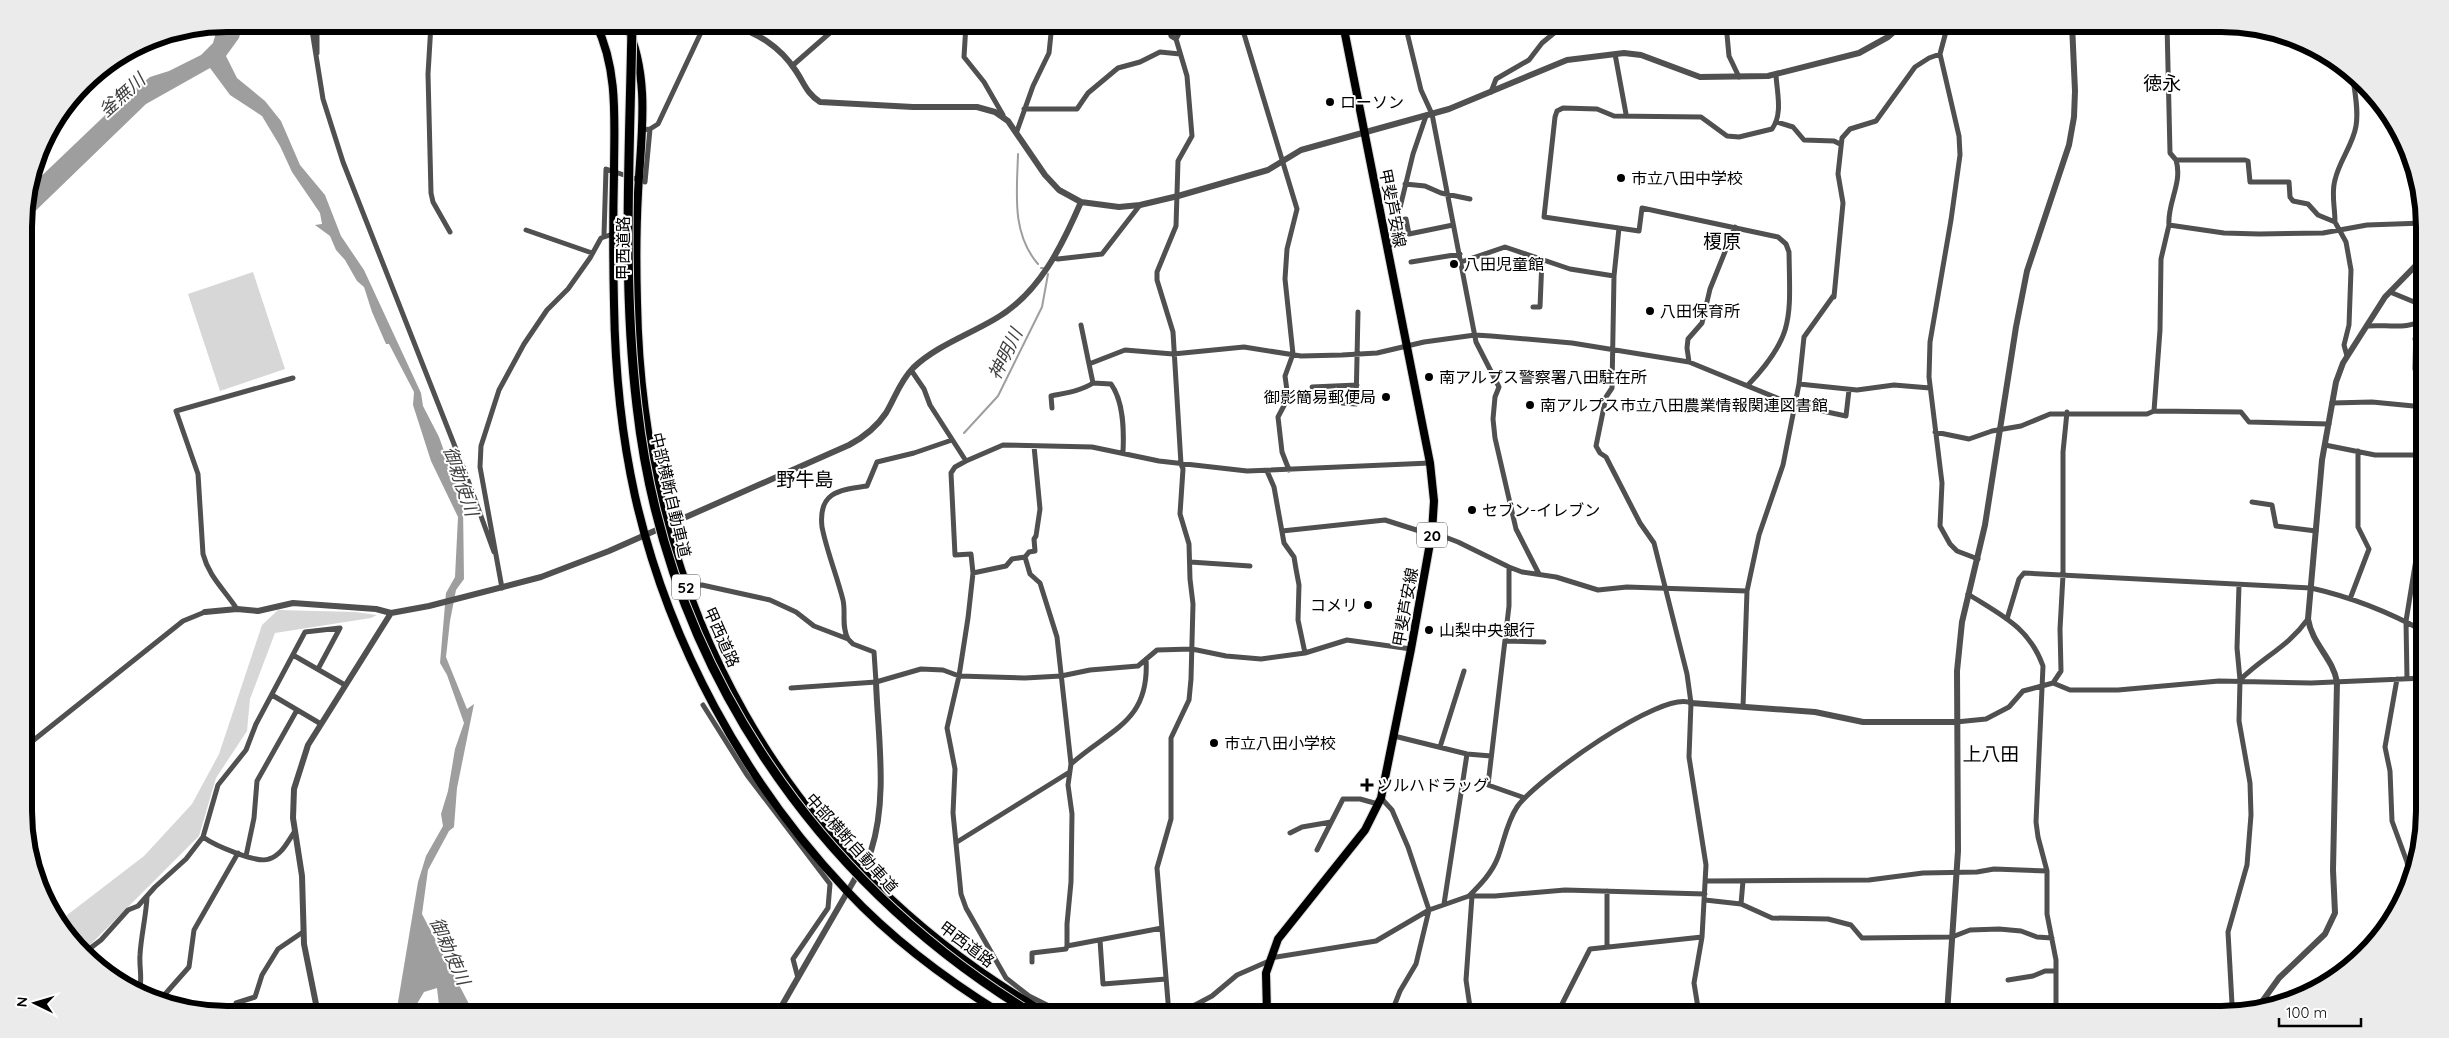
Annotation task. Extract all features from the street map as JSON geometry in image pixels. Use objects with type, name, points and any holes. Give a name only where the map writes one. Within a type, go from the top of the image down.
[{"type":"highway","name":"中部横断自動車道","points":[[632,32],[630,269],[636,398],[642,443],[657,515],[667,552],[691,620],[721,684],[744,725],[778,779],[821,835],[871,888],[923,937],[979,979],[1021,1006]]},
{"type":"main road","name":"甲西道路","points":[[599,32],[608,55],[612,75],[613,234],[616,357],[620,406],[635,496],[663,593],[679,632],[733,739],[785,816],[847,891],[930,964],[990,1006]]},
{"type":"main road","name":"甲西道路","points":[[629,32],[640,68],[646,129],[636,252],[639,366],[648,442],[666,526],[686,588],[714,656],[757,736],[804,803],[860,869],[944,945],[983,975],[1037,1006]]},
{"type":"main road","name":"甲斐芦安線","points":[[1266,1006],[1265,988],[1269,960],[1283,931],[1365,830],[1380,801],[1432,534],[1434,501],[1430,462],[1345,32]]},
{"type":"street","points":[[312,32],[323,100],[343,162],[465,472],[494,552]]},
{"type":"street","points":[[316,60],[317,32]]},
{"type":"street","points":[[431,32],[428,74],[431,193],[433,202],[450,232]]},
{"type":"street","points":[[646,129],[658,124],[701,32]]},
{"type":"street","points":[[749,32],[768,40],[792,66],[811,97],[820,102],[913,107],[976,107],[1002,115]]},
{"type":"street","points":[[792,66],[831,32]]},
{"type":"street","points":[[966,32],[964,57],[984,82],[1002,115],[1017,131],[1046,175],[1059,190],[1082,202],[1120,207],[1140,205],[1178,196],[1268,170],[1301,150],[1429,115],[1491,92],[1566,60],[1615,54],[1641,55],[1700,77],[1776,75],[1859,53],[1894,32]]},
{"type":"street","points":[[1017,131],[1024,109],[1049,53],[1051,32]]},
{"type":"street","points":[[1168,1006],[1157,868],[1171,819],[1172,738],[1188,700],[1193,604],[1189,544],[1180,514],[1183,468],[1181,464],[1171,320],[1157,280],[1157,272],[1176,226],[1178,196],[1176,175],[1178,161],[1192,136],[1186,76],[1176,39],[1171,36],[1170,32]]},
{"type":"street","points":[[1176,39],[1180,32]]},
{"type":"street","points":[[1243,32],[1297,209],[1287,249],[1285,279],[1293,354],[1285,376],[1288,398],[1278,417],[1282,452],[1289,470]]},
{"type":"street","points":[[1407,32],[1429,115],[1454,225],[1475,335],[1499,387],[1495,398],[1494,429],[1516,529],[1539,574]]},
{"type":"street","points":[[1491,92],[1496,80],[1529,60],[1542,43],[1555,32]]},
{"type":"street","points":[[1727,32],[1729,56],[1739,77]]},
{"type":"street","points":[[1946,32],[1940,54],[1959,136],[1960,155],[1930,342],[1930,388],[1942,483],[1940,526],[1950,544],[1957,551],[1978,559]]},
{"type":"street","points":[[1947,1006],[1956,874],[1956,722],[1958,661],[1962,622],[1978,559],[2016,327],[2027,272],[2069,145],[2074,117],[2075,91],[2072,32]]},
{"type":"street","points":[[2154,411],[2160,330],[2161,259],[2177,187],[2179,169],[2176,160],[2170,154],[2167,32]]},
{"type":"street","points":[[1024,109],[1077,109],[1088,93],[1118,68],[1140,62],[1160,52],[1180,54]]},
{"type":"street","points":[[1615,54],[1626,114]]},
{"type":"street","points":[[1743,706],[1747,591],[1761,527],[1783,465],[1799,384],[1804,337],[1834,296],[1842,203],[1838,174],[1840,144],[1846,132],[1850,129],[1876,121],[1916,67],[1929,58],[1940,54]]},
{"type":"street","points":[[1748,385],[1772,358],[1784,334],[1790,308],[1789,252],[1786,244],[1773,234],[1642,208],[1639,231],[1544,217],[1555,117],[1558,111],[1563,108],[1597,109],[1608,116],[1626,114],[1701,117],[1727,136],[1739,137],[1772,129],[1777,122],[1779,112],[1776,75]]},
{"type":"street","points":[[2335,222],[2334,180],[2356,126],[2354,84]]},
{"type":"street","points":[[1386,245],[1391,244],[1412,154],[1429,115]]},
{"type":"street","points":[[1777,122],[1793,127],[1804,140],[1834,141],[1840,144]]},
{"type":"street","points":[[2176,160],[2248,161],[2250,182],[2289,182],[2290,197],[2293,201],[2308,204],[2318,215],[2335,222],[2342,231],[2350,255],[2349,325],[2344,345],[2347,356]]},
{"type":"street","points":[[499,589],[479,459],[481,446],[498,390],[524,344],[547,310],[568,289],[604,235],[606,169],[642,181]]},
{"type":"street","points":[[1405,184],[1425,186],[1447,194],[1470,199]]},
{"type":"street","points":[[32,741],[183,621],[204,612],[236,609],[258,611],[293,603],[376,609],[391,613],[499,589],[571,567],[862,438],[880,422],[911,370],[928,356],[1008,311],[1033,287],[1054,258],[1082,202]]},
{"type":"street","points":[[1054,258],[1102,254],[1140,205]]},
{"type":"street","points":[[1396,221],[1406,219],[1409,234],[1454,225]]},
{"type":"street","points":[[2169,226],[2224,233],[2342,231],[2366,225],[2416,223]]},
{"type":"street","points":[[1689,362],[1688,339],[1702,323],[1710,289],[1735,226]]},
{"type":"street","points":[[1619,228],[1614,276],[1612,388],[1606,397],[1596,446],[1600,453],[1606,457],[1640,523],[1654,543],[1681,646],[1691,703],[1689,758],[1699,810],[1706,881],[1702,937],[1694,983],[1697,1006]]},
{"type":"street","points":[[526,230],[592,253]]},
{"type":"street","points":[[604,235],[613,234]]},
{"type":"street","points":[[1461,262],[1506,246],[1570,269],[1614,276]]},
{"type":"street","points":[[1411,262],[1460,254]]},
{"type":"street","points":[[1533,307],[1540,307],[1542,259]]},
{"type":"street","points":[[2262,1002],[2278,978],[2326,934],[2335,913],[2333,870],[2337,682],[2333,666],[2314,640],[2308,619],[2325,446],[2336,382],[2347,356],[2390,292],[2416,265]]},
{"type":"street","points":[[2390,292],[2416,303]]},
{"type":"street","points":[[1342,403],[1356,404],[1358,312]]},
{"type":"street","points":[[2368,326],[2416,324],[2416,372]]},
{"type":"street","points":[[1081,325],[1093,382]]},
{"type":"street","points":[[1089,364],[1125,350],[1173,354],[1244,347],[1293,354],[1357,355],[1475,335],[1572,344],[1689,362],[1794,405],[1846,416],[1849,390]]},
{"type":"street","points":[[911,370],[924,390],[930,405],[966,461]]},
{"type":"street","points":[[236,609],[219,587],[206,565],[203,554],[198,474],[176,411],[294,378]]},
{"type":"street","points":[[1052,408],[1051,396],[1069,390],[1084,389],[1093,382],[1111,384],[1115,390],[1124,430],[1123,452]]},
{"type":"street","points":[[1799,384],[1849,390],[1894,385],[1930,388]]},
{"type":"street","points":[[1312,386],[1357,385]]},
{"type":"street","points":[[2332,403],[2372,402],[2416,405]]},
{"type":"street","points":[[1935,432],[1965,439],[2000,429],[2021,426],[2050,414],[2068,412],[2147,414],[2154,411],[2241,412],[2249,422],[2329,424]]},
{"type":"street","points":[[2053,683],[2062,671],[2060,629],[2063,575],[2063,452],[2068,412]]},
{"type":"street","points":[[782,1006],[871,851],[880,807],[874,652],[853,644],[848,639],[843,626],[843,601],[835,579],[822,527],[826,502],[829,496],[842,489],[867,486],[877,462],[914,453],[952,440]]},
{"type":"street","points":[[1045,1006],[1028,999],[1006,978],[966,908],[958,876],[957,842],[952,813],[955,769],[947,728],[959,676],[973,573],[971,554],[955,555],[951,473],[966,461],[1003,444],[1092,447],[1181,464],[1267,471],[1430,462]]},
{"type":"street","points":[[973,573],[1006,566],[1012,559],[1025,557],[1029,552],[1035,551],[1034,540],[1040,509],[1034,446]]},
{"type":"street","points":[[2325,446],[2375,454],[2416,455]]},
{"type":"street","points":[[2350,599],[2369,549],[2358,527],[2358,451]]},
{"type":"street","points":[[1267,471],[1274,488],[1284,544],[1294,557],[1299,585],[1298,620],[1304,653]]},
{"type":"street","points":[[2252,502],[2272,505],[2276,526],[2316,531]]},
{"type":"street","points":[[1282,531],[1385,520],[1458,542],[1490,560],[1522,572],[1539,574],[1598,590],[1627,587],[1747,591]]},
{"type":"street","points":[[1025,557],[1030,574],[1040,583],[1047,608],[1053,619],[1061,676],[1070,764],[1068,785],[1072,814],[1071,896],[1066,924],[1067,946]]},
{"type":"street","points":[[2407,679],[2406,621],[2416,559]]},
{"type":"street","points":[[1190,562],[1250,566]]},
{"type":"street","points":[[1509,567],[1509,606],[1488,785],[1525,798]]},
{"type":"street","points":[[2007,619],[2019,579],[2024,573],[2311,588],[2350,599],[2416,627]]},
{"type":"street","points":[[686,588],[702,585],[770,600],[796,612],[814,626],[848,639]]},
{"type":"street","points":[[2233,1005],[2228,932],[2247,865],[2251,815],[2250,783],[2239,721],[2240,680],[2237,648],[2239,585]]},
{"type":"street","points":[[1968,594],[2023,631],[2038,654],[2043,666],[2044,685],[2036,822],[2047,871],[2047,914],[2056,971],[2056,1006]]},
{"type":"street","points":[[316,1006],[306,962],[303,932],[302,876],[293,802],[296,783],[308,746],[391,613]]},
{"type":"street","points":[[2240,680],[2252,668],[2291,641],[2308,619]]},
{"type":"street","points":[[89,949],[101,940],[128,910],[138,906],[155,886],[186,859],[203,838],[218,785],[241,757],[305,632],[340,628],[318,669]]},
{"type":"street","points":[[790,688],[876,682],[921,668],[943,670],[959,676],[1025,678],[1061,676],[1090,670],[1138,666],[1157,650],[1192,649],[1226,656],[1260,659],[1304,653],[1347,640],[1411,648]]},
{"type":"street","points":[[1505,640],[1544,642]]},
{"type":"street","points":[[293,655],[345,685]]},
{"type":"street","points":[[1070,764],[1135,713],[1145,684],[1146,659]]},
{"type":"street","points":[[1440,747],[1464,671]]},
{"type":"street","points":[[1470,1006],[1466,980],[1471,896],[1492,869],[1512,816],[1525,798],[1595,742],[1672,702],[1686,700],[1691,703],[1815,712],[1863,722],[1956,722],[1986,719],[2009,707],[2023,691],[2053,683],[2070,690],[2118,690],[2240,680],[2337,682],[2416,678]]},
{"type":"street","points":[[2397,679],[2385,747],[2390,771],[2394,832],[2408,867]]},
{"type":"street","points":[[272,695],[321,724]]},
{"type":"street","points":[[703,705],[747,776],[830,884],[828,908],[794,959],[798,978]]},
{"type":"street","points":[[246,856],[254,818],[257,781],[297,710]]},
{"type":"street","points":[[1394,736],[1467,754],[1492,756]]},
{"type":"street","points":[[1444,904],[1467,754]]},
{"type":"street","points":[[957,842],[1068,773]]},
{"type":"street","points":[[1317,850],[1343,799],[1380,801],[1392,810],[1408,847],[1429,910],[1416,964],[1394,1006]]},
{"type":"street","points":[[1290,833],[1302,827],[1331,822]]},
{"type":"street","points":[[203,838],[246,856],[268,860],[282,850],[295,830]]},
{"type":"street","points":[[165,995],[189,967],[194,930],[238,853]]},
{"type":"street","points":[[1706,881],[1869,880],[1923,873],[1956,874],[1994,868],[2047,871]]},
{"type":"street","points":[[1742,904],[1743,881]]},
{"type":"street","points":[[1193,1006],[1212,996],[1237,975],[1269,960],[1376,940],[1429,910],[1471,896],[1555,890],[1705,897],[1742,904],[1772,918],[1828,919],[1850,925],[1862,938],[1952,937],[1970,930],[1999,929],[2022,931],[2036,937],[2052,938]]},
{"type":"street","points":[[1607,891],[1607,946]]},
{"type":"street","points":[[142,985],[143,981],[139,961],[147,897]]},
{"type":"street","points":[[1032,962],[1032,953],[1066,949],[1067,946],[1162,928]]},
{"type":"street","points":[[236,1006],[236,1003],[255,997],[262,975],[278,949],[303,932]]},
{"type":"street","points":[[1561,1006],[1590,949],[1702,937]]},
{"type":"street","points":[[1100,940],[1104,984],[1166,978]]},
{"type":"street","points":[[2008,980],[2033,976],[2046,971],[2056,971]]},
{"type":"street","points":[[1024,1006],[1028,999]]},
{"type":"shaded area","points":[[241,32],[239,38],[226,56],[237,78],[265,101],[281,121],[300,165],[325,195],[341,236],[364,270],[421,393],[423,406],[439,437],[463,504],[464,579],[456,590],[446,657],[467,709],[474,704],[457,788],[454,827],[449,831],[428,870],[422,914],[469,1006],[439,1006],[437,988],[424,992],[416,1006],[397,1006],[418,882],[426,856],[443,826],[441,814],[448,791],[455,749],[464,723],[447,675],[440,663],[446,593],[455,577],[458,517],[431,461],[413,405],[414,392],[389,344],[386,344],[372,312],[364,287],[357,281],[345,260],[336,250],[330,236],[315,225],[322,224],[320,213],[292,172],[280,146],[262,116],[230,95],[210,68],[146,104],[33,213],[39,179],[121,100],[150,77],[169,71],[201,55],[213,43],[216,33]]},
{"type":"shaded area","points":[[253,272],[285,369],[220,391],[188,294]]},
{"type":"shaded area","points":[[278,610],[355,612],[377,615],[371,618],[275,633],[250,699],[247,731],[216,778],[199,836],[88,947],[64,917],[144,856],[192,804],[219,754],[262,625]]},
{"type":"waterway","name":"神明川","points":[[1018,154],[1017,197],[1020,226],[1029,252],[1038,264]]},
{"type":"waterway","name":"神明川","points":[[964,433],[998,396],[1042,307],[1048,274]]},
{"type":"place","name":"ローソン","points":[[1330,102]]},
{"type":"place","name":"市立八田中学校","points":[[1621,178]]},
{"type":"place","name":"八田児童館","points":[[1454,264]]},
{"type":"place","name":"八田保育所","points":[[1650,311]]},
{"type":"place","name":"南アルプス警察署八田駐在所","points":[[1429,377]]},
{"type":"place","name":"御影簡易郵便局","points":[[1386,397]]},
{"type":"place","name":"南アルプス市立八田農業情報関連図書館","points":[[1530,405]]},
{"type":"place","name":"セブン-イレブン","points":[[1472,510]]},
{"type":"place","name":"コメリ","points":[[1368,605]]},
{"type":"place","name":"山梨中央銀行","points":[[1429,630]]},
{"type":"place","name":"市立八田小学校","points":[[1214,743]]},
{"type":"place","name":"ツルハドラッグ","points":[[1367,785]]},
{"type":"district","name":"徳永","points":[[2162,83]]},
{"type":"district","name":"榎原","points":[[1722,241]]},
{"type":"district","name":"野牛島","points":[[805,479]]},
{"type":"district","name":"上八田","points":[[1991,754]]},
{"type":"water label","name":"釜無川","points":[[122,95]]},
{"type":"water label","name":"御勅使川","points":[[461,481]]},
{"type":"water label","name":"御勅使川","points":[[450,951]]}]
